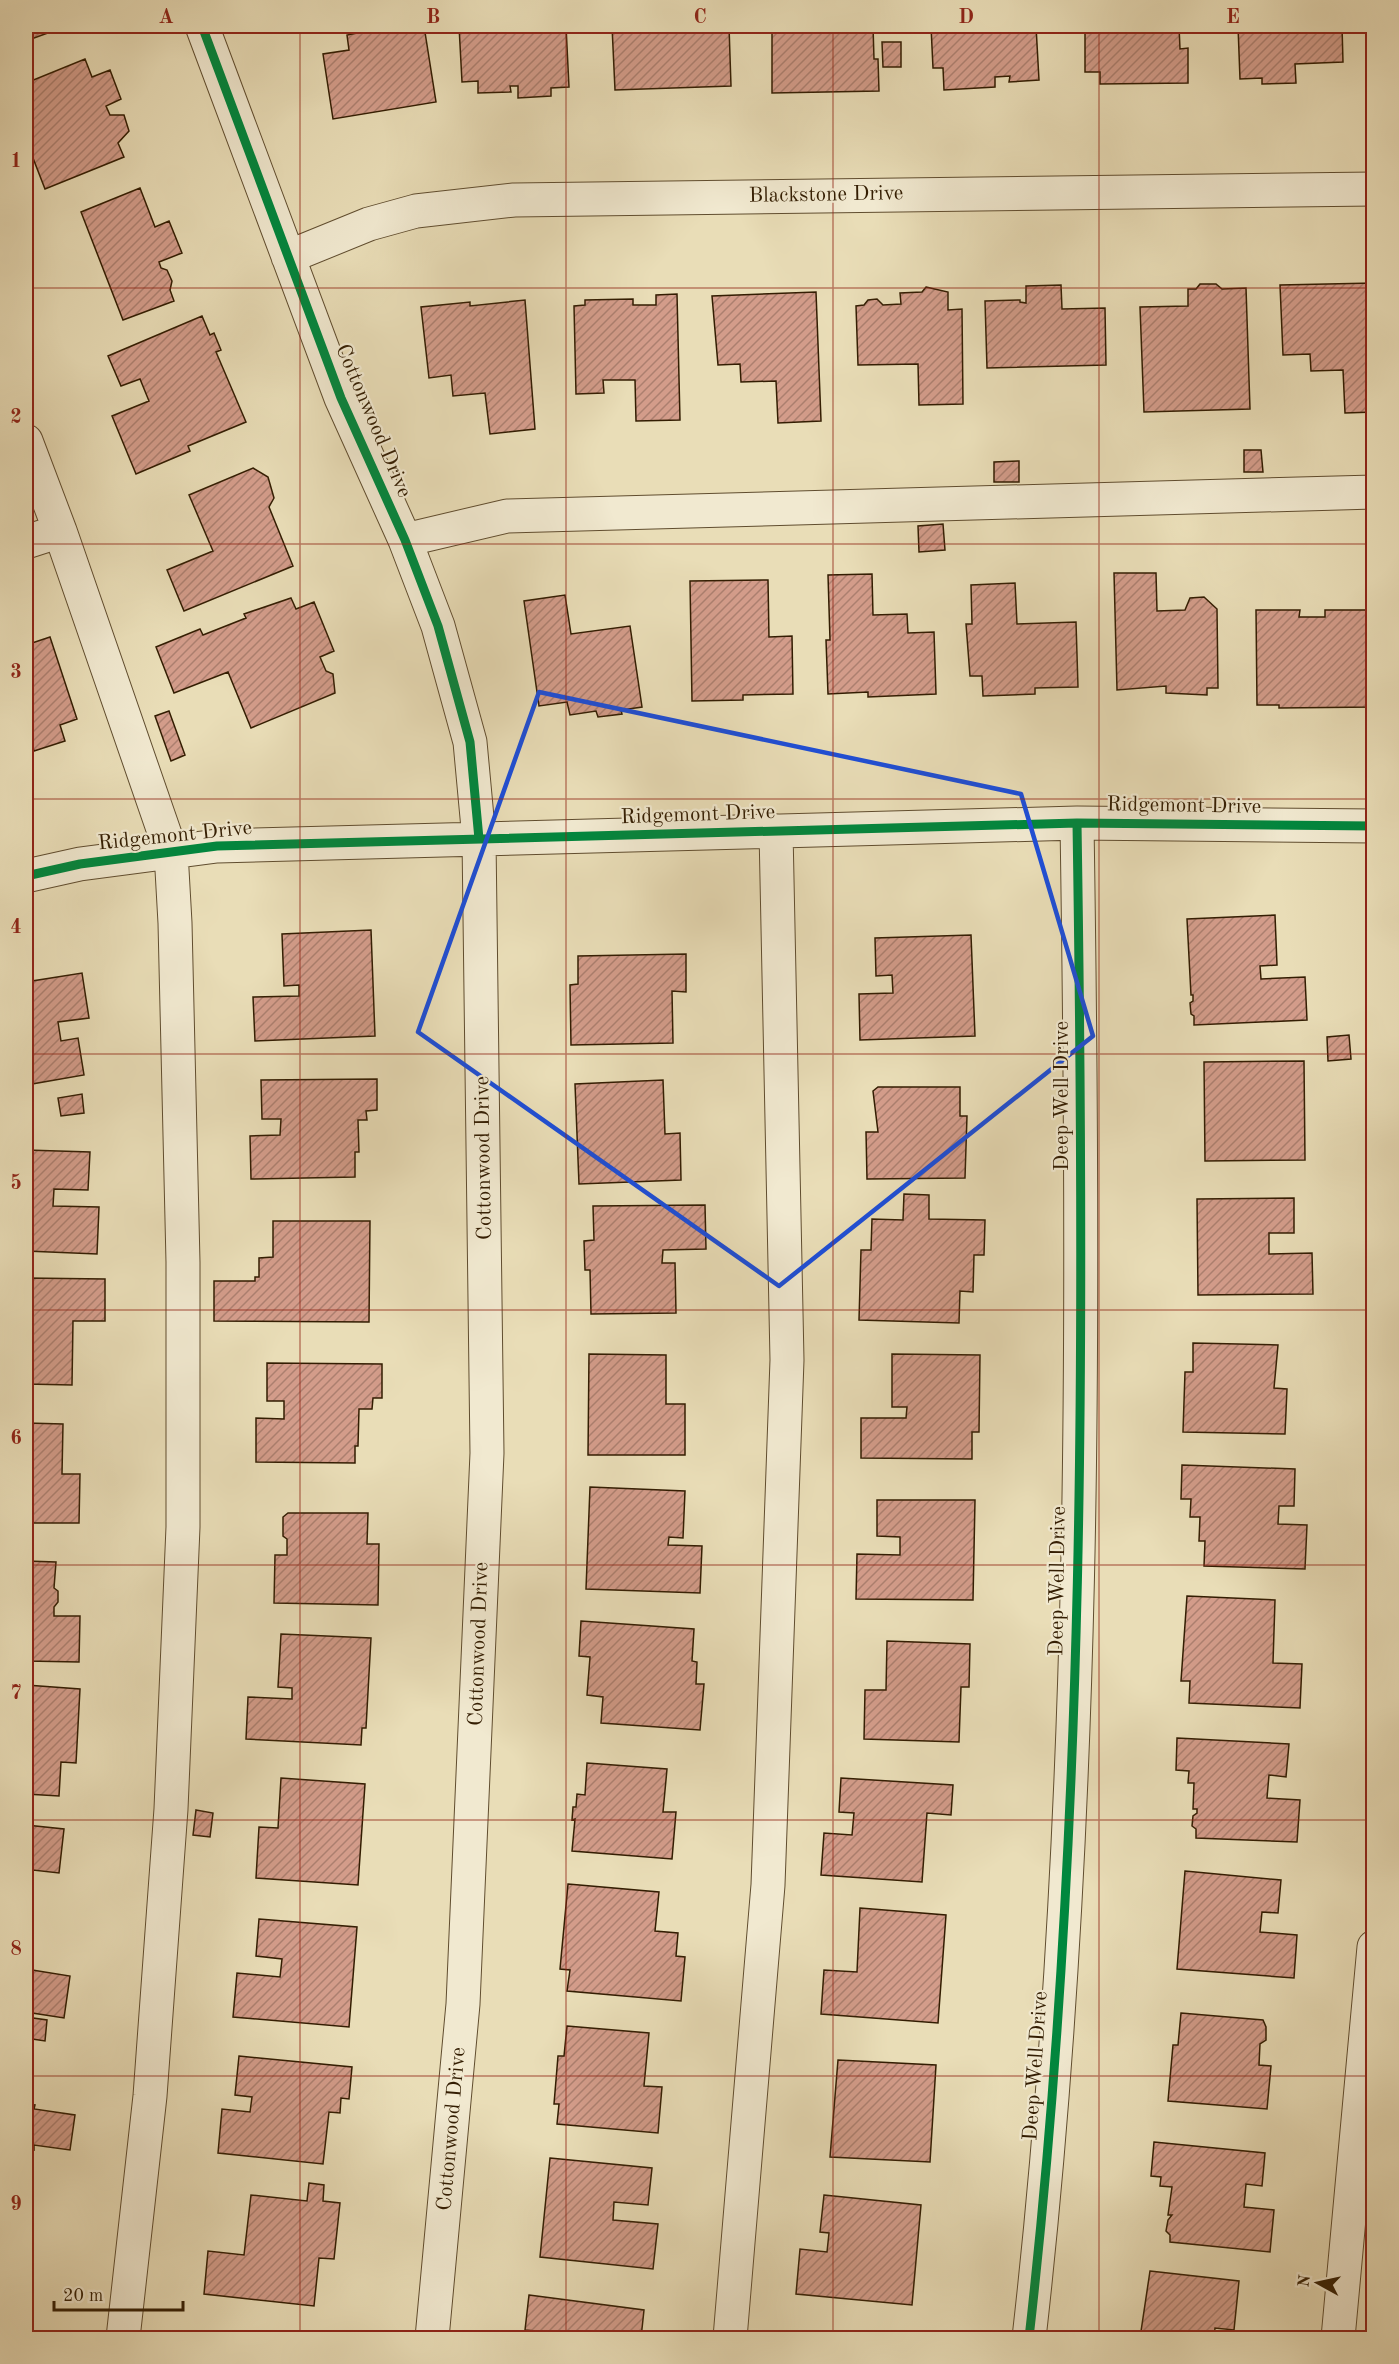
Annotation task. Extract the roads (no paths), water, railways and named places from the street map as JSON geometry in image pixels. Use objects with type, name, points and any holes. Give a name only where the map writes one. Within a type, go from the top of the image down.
[{"type":"street","name":"Cottonwood Drive","points":[[202,26],[340,398],[405,540],[438,626],[470,742],[479,839],[487,1453],[463,2004],[432,2338]]},
{"type":"street","name":"Blackstone Drive","points":[[288,257],[369,224],[416,211],[514,200],[1374,189]]},
{"type":"street","points":[[26,441],[60,531],[171,852],[183,1262],[183,1527],[171,1809],[150,2096],[123,2338]]},
{"type":"street","points":[[405,540],[507,516],[1374,492]]},
{"type":"street","points":[[26,542],[60,531]]},
{"type":"street","name":"Ridgemont Drive","points":[[26,876],[80,864],[218,846],[1077,823],[1374,826]]},
{"type":"street","name":"Deep Well Drive","points":[[1029,2338],[1045,2200],[1070,1818],[1078,1527],[1080,1257],[1077,823]]},
{"type":"street","points":[[730,2338],[768,1885],[787,1359],[776,831]]},
{"type":"street","points":[[1338,2338],[1374,1947]]}]
